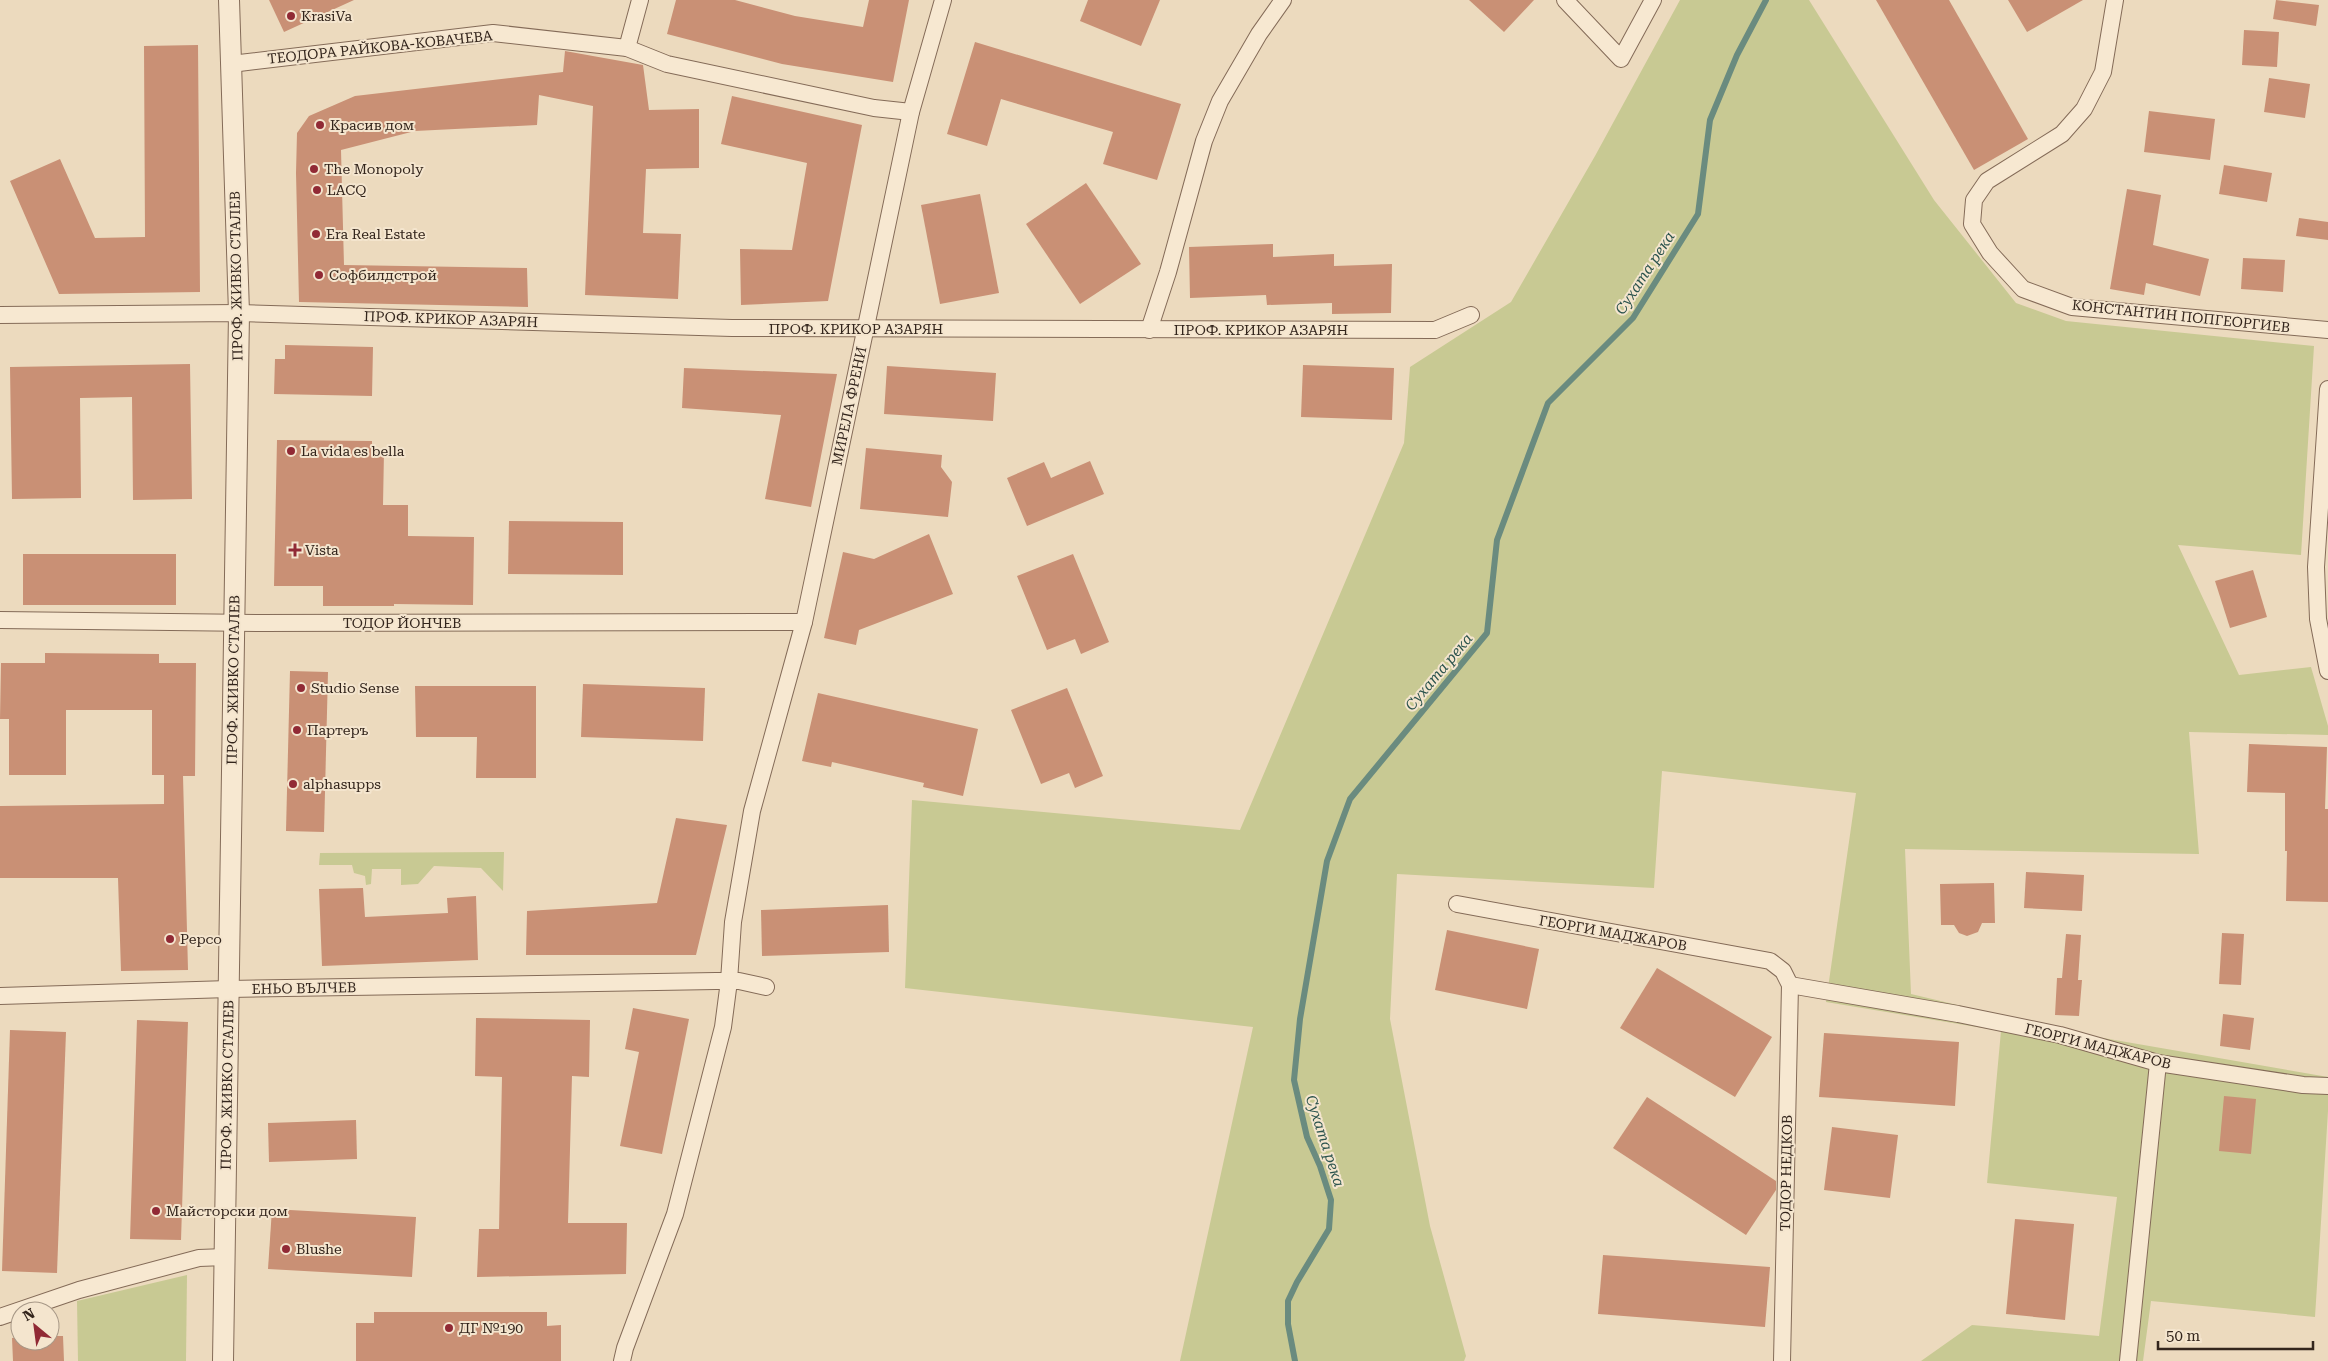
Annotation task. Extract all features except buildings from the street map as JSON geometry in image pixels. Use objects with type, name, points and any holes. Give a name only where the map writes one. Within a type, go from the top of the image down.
[{"type":"street","name":"ПРОФ. ЖИВКО СТАЛЕВ","points":[[223,1361],[239,313],[230,0]]},
{"type":"street","points":[[627,48],[640,0]]},
{"type":"street","name":"МИРЕЛА ФРЕНИ","points":[[622,1361],[625,1348],[675,1214],[723,1027],[729,981],[733,922],[752,811],[804,622],[911,112],[943,0]]},
{"type":"street","points":[[1149,330],[1168,272],[1204,141],[1220,101],[1259,34],[1283,0]]},
{"type":"street","points":[[1565,0],[1621,59],[1653,0]]},
{"type":"street","name":"КОНСТАНТИН ПОПГЕОРГИЕВ","points":[[2115,0],[2103,72],[2084,110],[2062,134],[1987,181],[1974,200],[1972,224],[1990,253],[2023,289],[2072,307],[2328,330]]},
{"type":"street","name":"ТЕОДОРА РАЙКОВА-КОВАЧЕВА","points":[[231,64],[493,32],[627,48],[667,64],[874,108],[911,112]]},
{"type":"street","name":"ПРОФ. КРИКОР АЗАРЯН","points":[[0,315],[239,313],[732,328],[1149,330],[1435,330],[1471,315]]},
{"type":"street","points":[[2328,389],[2316,567],[2318,618],[2328,671]]},
{"type":"street","name":"ТОДОР ЙОНЧЕВ","points":[[0,620],[234,623],[804,622]]},
{"type":"street","name":"ГЕОРГИ МАДЖАРОВ","points":[[1457,904],[1770,961],[1784,971],[1790,985],[2060,1034],[2158,1063],[2303,1085],[2328,1086]]},
{"type":"street","name":"ЕНЬО ВЪЛЧЕВ","points":[[0,996],[229,989],[729,981],[766,987]]},
{"type":"street","name":"ТОДОР НЕДКОВ","points":[[1782,1361],[1790,985]]},
{"type":"street","points":[[2128,1361],[2158,1063]]},
{"type":"street","points":[[0,1317],[79,1290],[180,1263],[199,1258],[225,1257]]},
{"type":"green space","points":[[1680,0],[1809,0],[1934,200],[2016,303],[2066,321],[2314,346],[2301,555],[2178,545],[2239,675],[2311,667],[2328,726],[2328,735],[2189,732],[2199,854],[1905,849],[1911,994],[2080,1034],[2328,1077],[2328,1111],[2315,1317],[2151,1301],[2143,1361],[1921,1361],[1972,1325],[2099,1336],[2117,1197],[1987,1183],[2001,1031],[1826,1002],[1856,793],[1662,771],[1654,888],[1397,874],[1390,1019],[1430,1226],[1466,1356],[1464,1361],[1180,1361],[1253,1027],[905,988],[912,800],[1240,830],[1404,443],[1410,367],[1511,302],[1595,156]]},
{"type":"green space","points":[[504,852],[503,891],[481,868],[434,866],[418,884],[401,885],[401,869],[372,869],[371,884],[366,885],[365,876],[354,873],[352,865],[319,865],[320,853]]},
{"type":"green space","points":[[187,1275],[186,1361],[78,1361],[77,1301]]},
{"type":"waterway","name":"Сухата река","points":[[1295,1361],[1288,1324],[1288,1301],[1297,1282],[1329,1229],[1331,1200],[1320,1166],[1307,1137],[1294,1080],[1300,1019],[1327,861],[1350,799],[1487,633],[1497,540],[1548,403],[1633,318],[1698,214],[1710,120],[1737,55],[1766,0]]},
{"type":"place","name":"KrasiVa","points":[[291,16]]},
{"type":"place","name":"Красив дом","points":[[320,125]]},
{"type":"place","name":"The Monopoly","points":[[314,169]]},
{"type":"place","name":"LACQ","points":[[317,190]]},
{"type":"place","name":"Era Real Estate","points":[[316,234]]},
{"type":"place","name":"Софбилдстрой","points":[[319,275]]},
{"type":"place","name":"La vida es bella","points":[[291,451]]},
{"type":"place","name":"Vista","points":[[295,550]]},
{"type":"place","name":"Studio Sense","points":[[301,688]]},
{"type":"place","name":"Партеръ","points":[[297,730]]},
{"type":"place","name":"alphasupps","points":[[293,784]]},
{"type":"place","name":"Pepco","points":[[170,939]]},
{"type":"place","name":"Майсторски дом","points":[[156,1211]]},
{"type":"place","name":"Blushe","points":[[286,1249]]},
{"type":"place","name":"ДГ №190","points":[[449,1328]]}]
